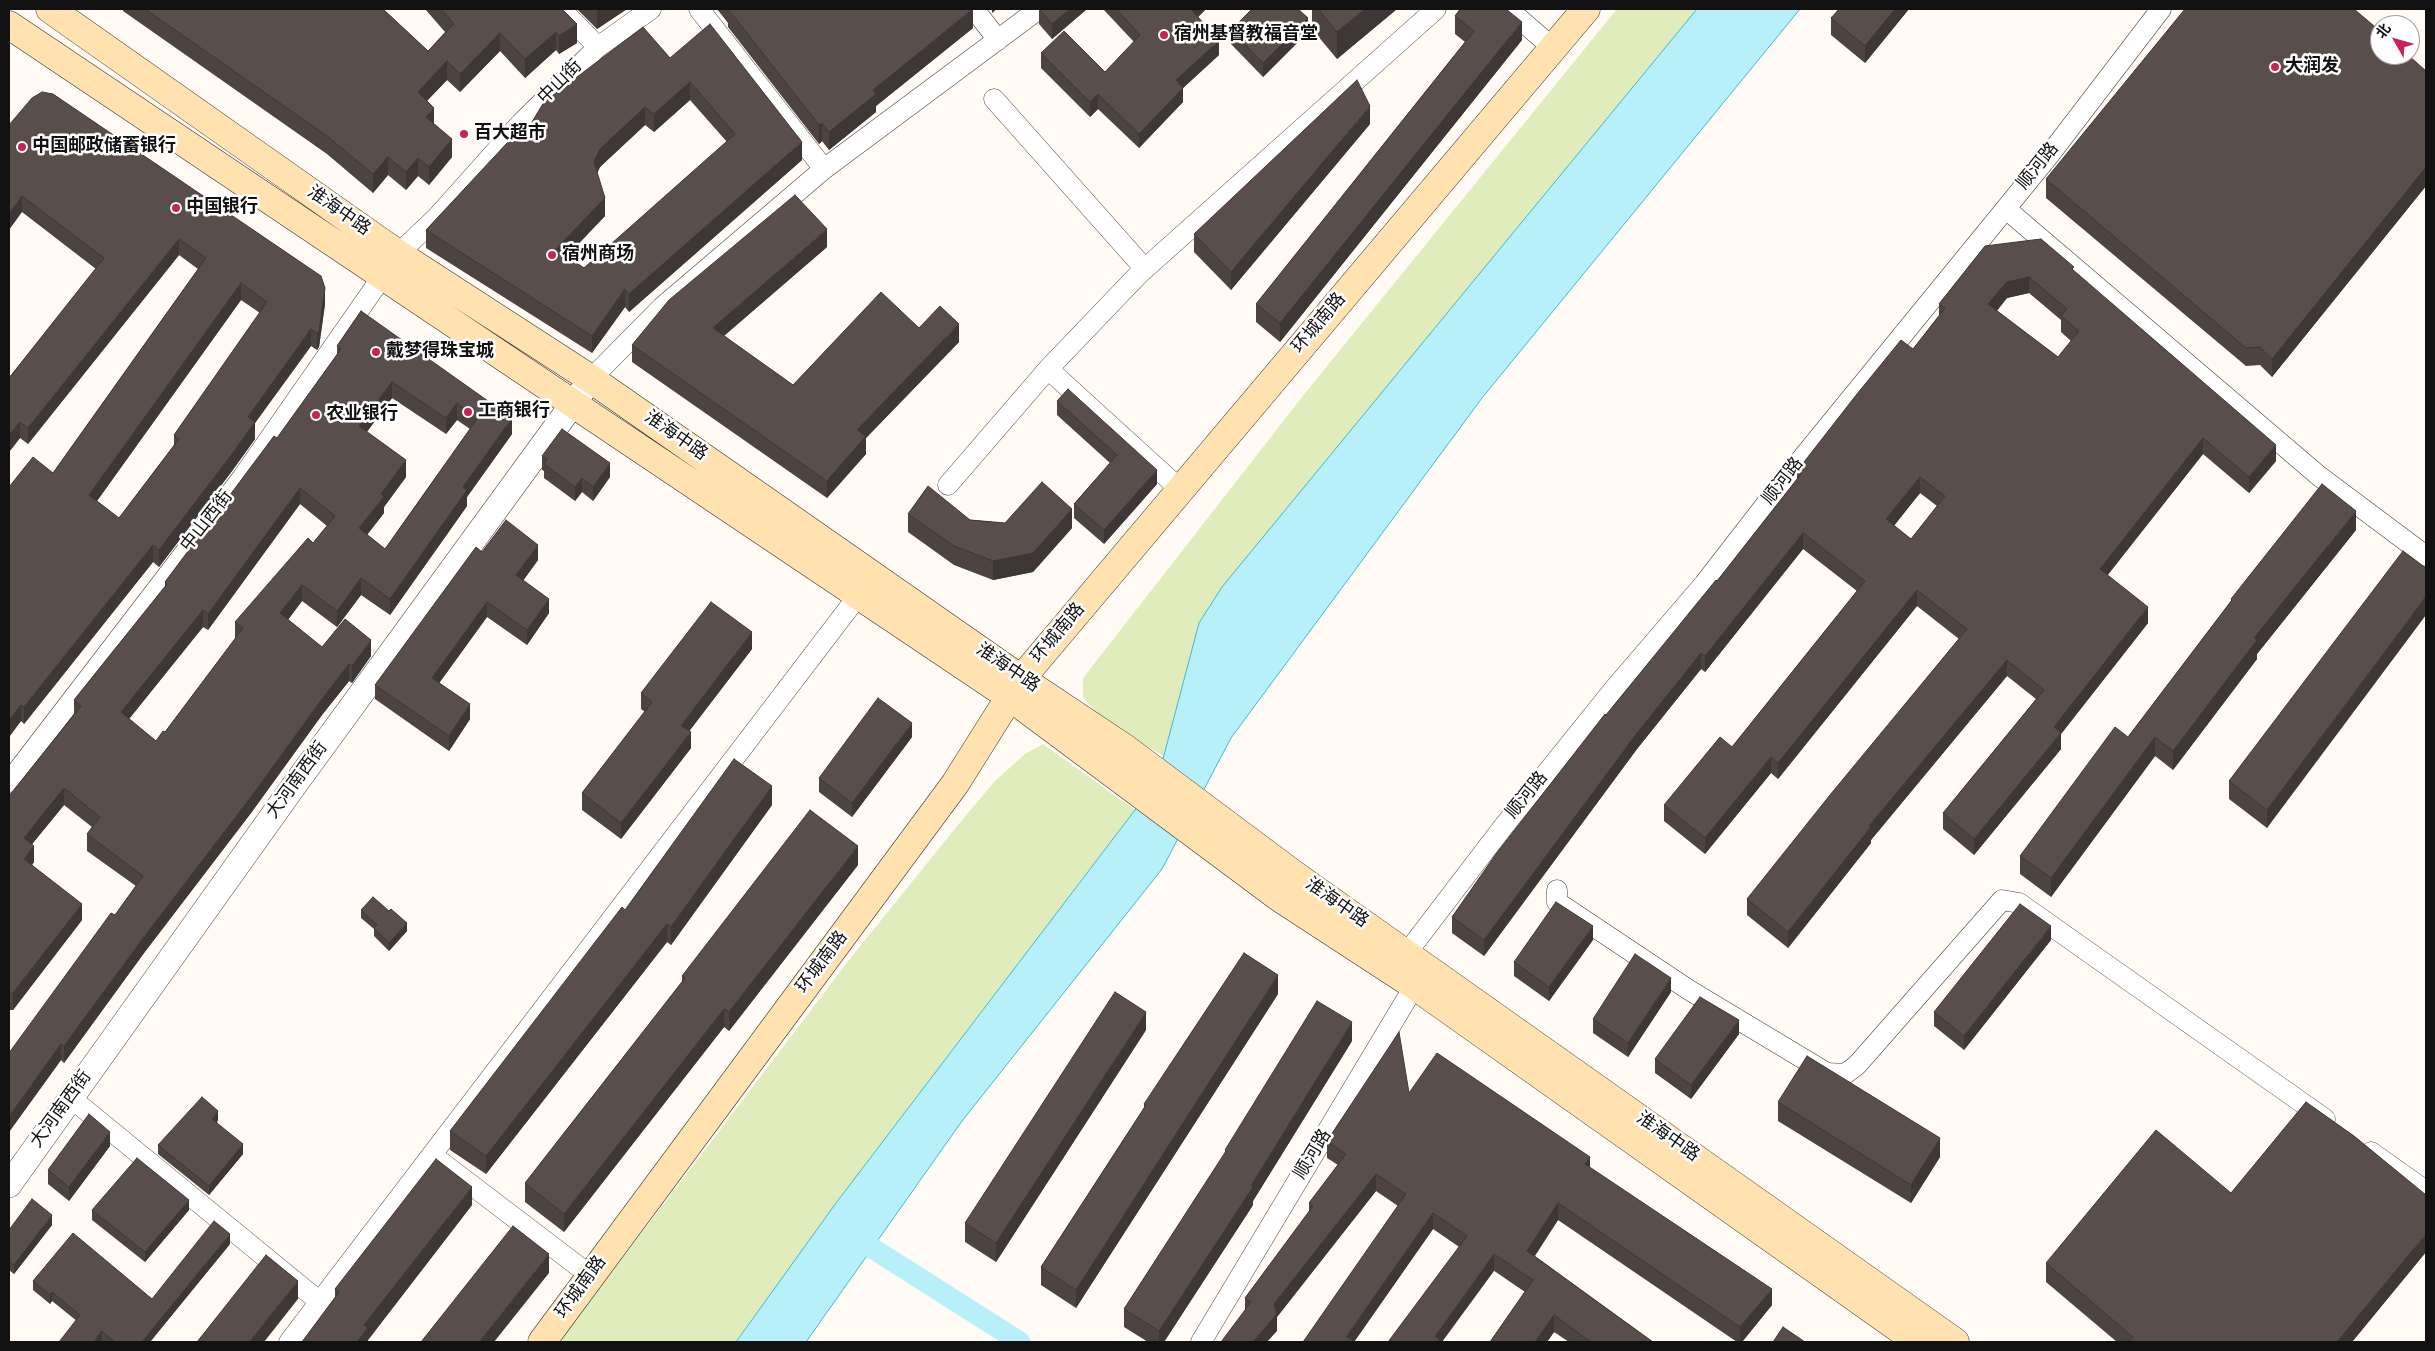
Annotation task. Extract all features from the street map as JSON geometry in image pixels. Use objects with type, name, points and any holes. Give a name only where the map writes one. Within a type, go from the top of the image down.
[{"type":"main road","name":"淮海中路","points":[[50,9],[398,254],[591,379],[1016,688],[1103,766],[1280,898],[1416,969],[1955,1342]]},
{"type":"main road","name":"环城南路","points":[[542,1342],[955,784],[1016,688],[1586,9]]},
{"type":"main road","name":"淮海中路","points":[[9,25],[858,596],[1016,688],[1126,749],[1296,876],[1416,969],[1918,1342]]},
{"type":"street","points":[[561,9],[598,47]]},
{"type":"street","name":"中山街","points":[[398,254],[437,217],[522,123],[598,47],[650,9]]},
{"type":"street","points":[[699,9],[824,169]]},
{"type":"street","points":[[974,9],[998,40]]},
{"type":"street","points":[[591,379],[662,307],[824,169],[1039,9]]},
{"type":"street","points":[[948,486],[1048,370],[1145,269],[1436,9]]},
{"type":"street","points":[[1508,9],[1553,48]]},
{"type":"street","name":"顺河路","points":[[1201,1342],[1416,969],[1528,796],[1614,689],[1704,584],[1790,473],[2006,209],[2160,9]]},
{"type":"street","points":[[994,99],[1145,269]]},
{"type":"street","points":[[2006,209],[2319,476],[2426,556]]},
{"type":"street","name":"中山西街","points":[[9,782],[242,478],[398,254]]},
{"type":"street","points":[[1048,370],[1181,490]]},
{"type":"street","name":"大河南西街","points":[[9,1185],[591,379]]},
{"type":"street","points":[[289,1342],[858,596]]},
{"type":"street","points":[[1557,890],[1557,902],[1689,990],[1827,1073],[1845,1074],[1857,1065],[2002,900],[2019,903],[2426,1191]]},
{"type":"street","points":[[71,1098],[320,1302]]},
{"type":"street","points":[[432,1155],[591,1276]]},
{"type":"green space","points":[[1617,9],[1709,9],[1169,759],[1103,721],[1083,697],[1083,678],[1306,392]]},
{"type":"green space","points":[[1043,744],[1135,810],[836,1203],[736,1342],[559,1342],[849,960],[962,820],[995,781],[1025,754]]},
{"type":"water","points":[[1697,9],[1800,9],[1482,398],[1231,738],[1162,869],[962,1121],[806,1342],[736,1342],[836,1203],[1135,810],[1159,774],[1199,623],[1222,587]]},
{"type":"building","points":[[145,9],[383,9],[428,51],[454,24],[441,9],[562,9],[577,24],[559,36],[556,32],[525,59],[500,33],[460,74],[447,61],[418,92],[434,108],[426,117],[452,139],[429,167],[418,158],[406,172],[388,157],[373,174],[327,136]]},
{"type":"building","points":[[728,9],[973,9],[873,90],[876,94],[829,132],[822,123],[819,125]]},
{"type":"building","points":[[1039,9],[1070,9],[1052,24]]},
{"type":"building","points":[[1116,9],[1191,9],[1219,41],[1176,80],[1183,88],[1139,134],[1098,94],[1090,102],[1041,53],[1064,31],[1105,72],[1140,35]]},
{"type":"building","points":[[1252,9],[1298,9],[1308,18],[1263,63],[1231,30]]},
{"type":"building","points":[[1318,9],[1365,9],[1337,32]]},
{"type":"building","points":[[1460,9],[1506,9],[1522,22],[1280,323],[1256,304],[1474,31],[1455,16]]},
{"type":"building","points":[[1839,9],[1895,9],[1865,46],[1831,18]]},
{"type":"building","points":[[2185,9],[2354,9],[2370,23],[2370,65],[2419,65],[2426,71],[2426,167],[2272,359],[2260,347],[2246,348],[2046,179]]},
{"type":"building","points":[[710,24],[802,142],[629,294],[625,289],[592,336],[426,230],[521,128],[529,127],[544,102],[643,27],[670,58]],"holes":[[[690,82],[735,134],[584,268],[556,249],[605,198],[594,162],[600,149],[645,107],[654,114]]]},
{"type":"building","points":[[1357,80],[1370,106],[1231,272],[1194,234]]},
{"type":"building","points":[[42,92],[53,94],[321,276],[325,288],[319,331],[317,333],[311,329],[248,417],[255,422],[232,454],[159,550],[153,545],[24,707],[21,705],[9,720],[9,487],[33,457],[53,473],[206,258],[179,239],[28,428],[20,422],[9,435],[9,378],[104,258],[22,196],[9,213],[9,125],[32,98]],"holes":[[[241,283],[267,302],[174,435],[179,439],[119,518],[89,495]]]},
{"type":"building","points":[[795,195],[827,229],[713,328],[793,385],[881,292],[919,328],[940,306],[959,324],[857,430],[866,436],[827,481],[632,345],[669,300]]},
{"type":"building","points":[[2041,239],[2074,267],[2072,269],[2276,445],[2249,477],[2203,438],[2100,569],[2148,607],[2054,727],[2061,733],[1974,839],[1943,813],[2044,690],[2007,660],[1869,826],[1871,827],[1788,932],[1747,899],[1967,629],[1917,590],[1778,763],[1771,757],[1705,838],[1664,805],[1720,737],[1732,747],[1865,581],[1803,533],[1705,656],[1701,653],[1637,733],[1484,940],[1452,917],[1496,854],[1605,714],[1717,581],[1801,474],[1797,471],[1857,394],[1901,340],[1913,349],[1945,308],[1939,304],[1985,246]],"holes":[[[2029,277],[2067,309],[2061,316],[2079,331],[2058,357],[1988,304],[2007,282]],[[1920,477],[1945,496],[1911,539],[1886,519]]]},
{"type":"building","points":[[361,311],[512,418],[463,487],[467,490],[390,599],[361,578],[337,611],[302,585],[280,613],[322,647],[345,619],[371,640],[352,666],[349,664],[322,699],[251,797],[64,1046],[61,1044],[9,1116],[9,1053],[111,913],[115,915],[143,876],[87,834],[100,817],[64,788],[24,838],[34,846],[24,859],[82,904],[13,993],[9,993],[9,796],[81,706],[74,700],[167,584],[165,582],[274,436],[277,438],[341,349],[337,346]],"holes":[[[392,382],[446,418],[457,403],[477,419],[385,549],[359,528],[384,497],[381,494],[406,460],[359,426]],[[300,488],[335,516],[313,543],[308,538],[235,622],[243,628],[165,732],[163,731],[156,741],[121,712],[203,610],[208,614]]]},
{"type":"building","points":[[1068,389],[1157,470],[1104,530],[1074,504],[1117,455],[1057,401]]},
{"type":"building","points":[[562,429],[610,463],[593,487],[582,478],[575,487],[544,464],[547,459],[542,456]]},
{"type":"building","points":[[1042,482],[1072,509],[1033,553],[993,561],[954,546],[908,514],[928,486],[970,520],[1005,523]]},
{"type":"building","points":[[2322,484],[2356,511],[2254,638],[2257,640],[2173,751],[2155,737],[2051,878],[2020,856],[2115,727],[2128,737],[2231,599]]},
{"type":"building","points":[[506,520],[538,545],[516,575],[549,599],[527,630],[487,602],[432,678],[470,704],[449,736],[375,685],[476,547],[482,552]]},
{"type":"building","points":[[2403,551],[2426,568],[2426,596],[2267,810],[2229,781]]},
{"type":"building","points":[[711,602],[752,632],[681,726],[691,732],[621,823],[582,793],[652,702],[641,693]]},
{"type":"building","points":[[878,698],[912,723],[852,803],[819,778]]},
{"type":"building","points":[[734,759],[772,786],[671,927],[667,924],[486,1156],[450,1131],[622,907],[625,910]]},
{"type":"building","points":[[810,810],[858,846],[729,1012],[724,1009],[564,1214],[525,1183],[685,978],[682,976]]},
{"type":"building","points":[[373,897],[407,923],[389,943],[374,928],[377,925],[361,910]]},
{"type":"building","points":[[1556,902],[1593,926],[1549,987],[1514,962]]},
{"type":"building","points":[[2020,904],[2051,926],[1964,1036],[1934,1012]]},
{"type":"building","points":[[1244,953],[1278,975],[1076,1290],[1041,1267],[1146,1105],[1144,1104]]},
{"type":"building","points":[[1635,954],[1671,978],[1628,1043],[1593,1019]]},
{"type":"building","points":[[1115,992],[1146,1012],[996,1243],[965,1223]]},
{"type":"building","points":[[1700,997],[1739,1020],[1691,1085],[1655,1059]]},
{"type":"building","points":[[1317,1001],[1352,1022],[1251,1186],[1253,1187],[1159,1331],[1124,1309],[1226,1151]]},
{"type":"building","points":[[1399,1032],[1409,1093],[1437,1053],[1590,1157],[1585,1164],[1772,1289],[1740,1327],[1558,1203],[1527,1251],[1653,1342],[1591,1342],[1554,1315],[1535,1342],[1490,1342],[1533,1280],[1494,1254],[1435,1336],[1440,1340],[1438,1342],[1388,1342],[1467,1236],[1433,1213],[1346,1337],[1353,1342],[1303,1342],[1406,1194],[1376,1174],[1274,1304],[1277,1314],[1253,1342],[1221,1342],[1251,1302],[1245,1298],[1313,1206],[1309,1203],[1346,1154],[1327,1141]]},
{"type":"building","points":[[1807,1056],[1940,1138],[1911,1185],[1778,1102]]},
{"type":"building","points":[[202,1097],[218,1111],[212,1119],[243,1144],[209,1186],[158,1145]]},
{"type":"building","points":[[2306,1102],[2354,1136],[2426,1195],[2426,1234],[2337,1342],[2129,1342],[2133,1337],[2046,1263],[2156,1130],[2231,1193]]},
{"type":"building","points":[[89,1114],[110,1132],[69,1187],[48,1170]]},
{"type":"building","points":[[137,1158],[189,1200],[145,1252],[92,1210]]},
{"type":"building","points":[[436,1159],[472,1187],[364,1325],[368,1328],[357,1342],[302,1342],[339,1292],[335,1289]]},
{"type":"building","points":[[32,1199],[52,1215],[14,1265],[9,1261],[9,1230]]},
{"type":"building","points":[[214,1221],[230,1234],[142,1342],[115,1342],[102,1331],[93,1342],[59,1342],[80,1315],[52,1292],[50,1295],[33,1281],[73,1233],[152,1299]]},
{"type":"building","points":[[513,1226],[549,1254],[479,1342],[421,1342]]},
{"type":"building","points":[[266,1255],[298,1281],[249,1342],[197,1342]]},
{"type":"building","points":[[1783,1327],[1805,1342],[1773,1342]]},
{"type":"waterway","points":[[872,1248],[1020,1342]]},
{"type":"place","name":"宿州基督教福音堂","points":[[1164,35]]},
{"type":"place","name":"大润发","points":[[2275,67]]},
{"type":"place","name":"百大超市","points":[[464,134]]},
{"type":"place","name":"中国邮政储蓄银行","points":[[22,147]]},
{"type":"place","name":"中国银行","points":[[176,208]]},
{"type":"place","name":"宿州商场","points":[[552,255]]},
{"type":"place","name":"戴梦得珠宝城","points":[[376,352]]},
{"type":"place","name":"工商银行","points":[[468,412]]},
{"type":"place","name":"农业银行","points":[[316,415]]}]
